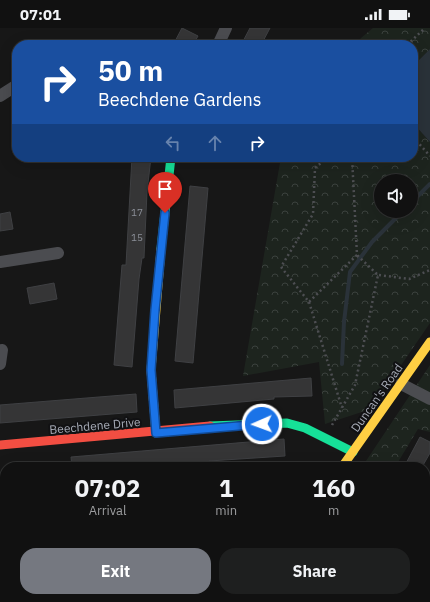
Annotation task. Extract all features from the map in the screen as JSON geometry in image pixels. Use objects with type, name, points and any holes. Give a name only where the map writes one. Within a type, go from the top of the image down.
[{"type":"street","points":[[220,40],[226,28]]},
{"type":"street","points":[[0,96],[12,88]]},
{"type":"street","points":[[156,433],[151,370],[155,310],[170,162]]},
{"type":"street","points":[[0,262],[58,253]]},
{"type":"street","name":"Duncan's Road","points":[[346,462],[430,342]]},
{"type":"street","points":[[0,364],[2,350]]},
{"type":"street","points":[[401,384],[430,399]]},
{"type":"street","name":"Beechdene Drive","points":[[0,445],[156,433],[236,424],[287,423],[305,428],[326,437],[353,452]]},
{"type":"path","points":[[413,40],[426,28]]},
{"type":"path","points":[[418,143],[430,156]]},
{"type":"path","points":[[322,162],[315,168],[313,214],[281,267],[309,302],[342,409]]},
{"type":"path","points":[[352,162],[357,255],[378,275],[409,279],[430,270]]},
{"type":"path","points":[[309,302],[357,255]]},
{"type":"path","points":[[326,437],[355,385],[378,275]]},
{"type":"green space","points":[[373,28],[430,28],[430,49],[418,61],[418,40],[360,40]]},
{"type":"green space","points":[[418,129],[430,142],[430,323],[371,409],[325,424],[319,362],[243,376],[280,162],[418,162]]},
{"type":"green space","points":[[430,365],[430,432],[418,429],[398,462],[365,462]]},
{"type":"shaded area","points":[[430,49],[430,142],[418,129],[418,61]]},
{"type":"building","points":[[182,28],[198,36],[196,40],[176,40]]},
{"type":"building","points":[[250,28],[270,28],[264,40],[244,40]]},
{"type":"building","points":[[132,162],[150,162],[147,192],[144,258],[142,258],[139,279],[132,367],[114,365],[122,265],[126,265]]},
{"type":"building","points":[[190,186],[208,188],[193,363],[175,361]]},
{"type":"building","points":[[10,212],[13,229],[0,231],[0,214]]},
{"type":"building","points":[[54,283],[57,299],[30,304],[27,288]]},
{"type":"building","points":[[311,378],[312,396],[274,397],[274,399],[175,408],[174,390]]},
{"type":"building","points":[[136,394],[137,412],[0,423],[0,405]]},
{"type":"building","points":[[420,437],[430,442],[430,453],[425,462],[407,462]]},
{"type":"building","points":[[284,439],[285,456],[209,462],[72,462],[71,457]]},
{"type":"waterway","points":[[418,196],[430,184]]},
{"type":"waterway","points":[[342,364],[344,322],[350,272],[372,242],[396,218]]},
{"type":"traffic: fast","points":[[161,249],[170,162]]},
{"type":"traffic: fast","points":[[210,426],[287,423],[305,428],[353,452]]},
{"type":"traffic: slow","points":[[156,433],[151,370],[161,249]]},
{"type":"traffic: slow","points":[[346,462],[430,342]]},
{"type":"traffic: jam","points":[[0,445],[210,426]]},
{"type":"route","points":[[165,213],[155,310],[151,370],[156,433],[236,424],[262,424]]}]
